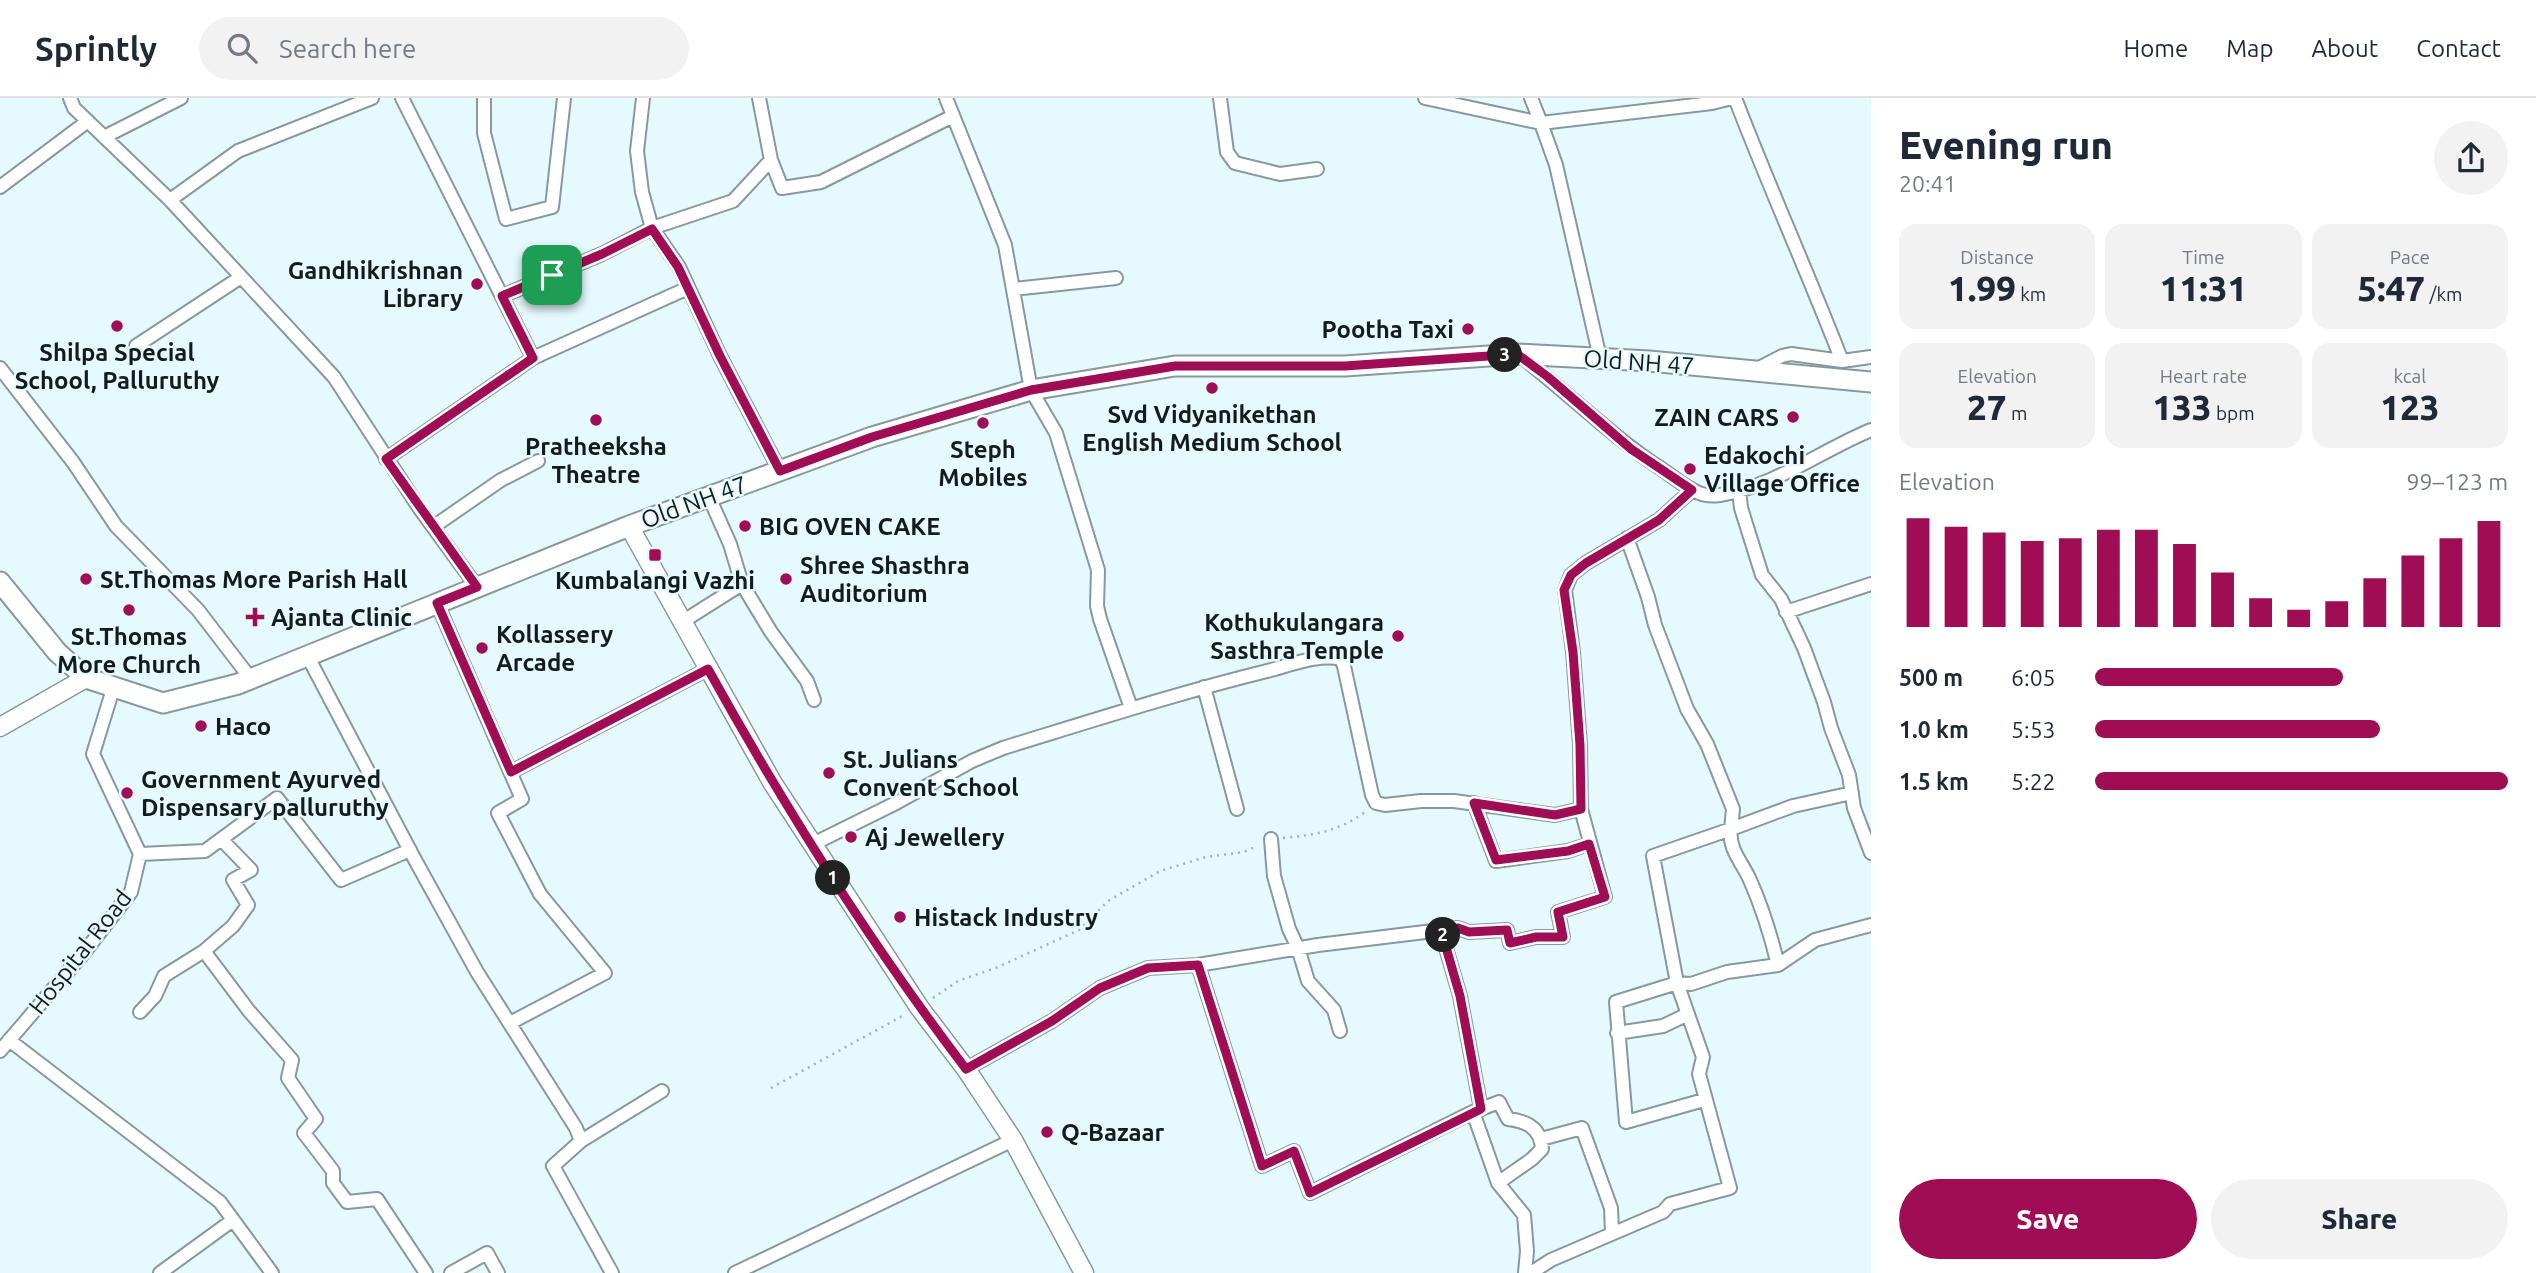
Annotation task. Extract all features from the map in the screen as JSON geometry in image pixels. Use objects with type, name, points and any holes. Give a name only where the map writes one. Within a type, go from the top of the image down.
[{"type":"main road","name":"Old NH 47","points":[[0,582],[57,652],[86,678],[113,689],[163,703],[251,679],[629,526],[872,437],[1031,390],[1175,366],[1345,366],[1517,354],[1600,358],[1871,382]]},
{"type":"main road","points":[[629,526],[772,782],[919,1007],[966,1069],[1013,1140],[1084,1273]]},
{"type":"main road","points":[[0,727],[86,678]]},
{"type":"street","points":[[70,98],[74,108],[170,200],[334,377],[386,459],[477,587]]},
{"type":"street","points":[[104,137],[181,98]]},
{"type":"street","points":[[170,200],[238,151],[372,98]]},
{"type":"street","points":[[402,98],[533,358]]},
{"type":"street","points":[[484,98],[484,133],[506,219],[552,207],[564,98]]},
{"type":"street","points":[[643,98],[637,151],[642,192],[652,229],[678,267],[720,356],[780,471]]},
{"type":"street","points":[[759,98],[771,160],[782,188],[821,182],[953,116]]},
{"type":"street","points":[[946,98],[1005,245],[1031,390],[1056,433],[1098,570],[1100,620],[1131,708]]},
{"type":"street","points":[[1220,98],[1227,152],[1235,163],[1280,174],[1317,169]]},
{"type":"street","points":[[1425,98],[1541,123],[1712,103],[1733,98],[1842,361]]},
{"type":"street","points":[[1531,98],[1556,165],[1600,358]]},
{"type":"street","points":[[0,187],[88,121]]},
{"type":"street","points":[[502,296],[602,254],[652,229],[733,201],[771,160]]},
{"type":"street","points":[[136,346],[241,277]]},
{"type":"street","points":[[1013,289],[1116,278]]},
{"type":"street","points":[[386,459],[533,358],[688,288]]},
{"type":"street","points":[[1517,354],[1548,377],[1631,449],[1692,490],[1710,496],[1740,490],[1793,471],[1842,442],[1871,430]]},
{"type":"street","points":[[1754,371],[1791,354],[1842,361],[1871,357]]},
{"type":"street","points":[[0,368],[73,461],[116,526],[198,610],[251,679]]},
{"type":"street","points":[[433,527],[501,480],[538,461]]},
{"type":"street","points":[[966,1069],[1052,1021],[1100,988],[1148,968],[1198,965],[1298,948],[1458,928],[1469,932],[1507,930],[1510,943],[1536,937],[1563,937],[1558,912],[1605,897],[1581,809],[1580,745],[1573,652],[1564,590],[1571,575],[1586,563],[1659,520],[1692,490]]},
{"type":"street","points":[[1740,490],[1741,508],[1762,575],[1780,599],[1804,648],[1824,702],[1830,728],[1849,775],[1854,808],[1871,853]]},
{"type":"street","points":[[709,497],[730,544],[742,584],[771,632],[807,681],[814,700]]},
{"type":"street","points":[[1627,538],[1655,625],[1687,709],[1707,744],[1733,809],[1729,842],[1750,880],[1778,965]]},
{"type":"street","points":[[682,622],[742,584]]},
{"type":"street","points":[[1786,612],[1871,584]]},
{"type":"street","points":[[437,603],[522,799],[498,813],[540,894],[605,973],[510,1023]]},
{"type":"street","points":[[308,657],[477,972],[582,1141]]},
{"type":"street","points":[[813,844],[972,761],[1003,748],[1204,687],[1335,657],[1341,659],[1376,803],[1385,806],[1421,801],[1474,803],[1555,815],[1581,809]]},
{"type":"street","points":[[511,772],[708,669]]},
{"type":"street","points":[[1204,687],[1237,809]]},
{"type":"street","points":[[113,689],[93,754],[140,854],[205,851],[277,798],[341,880],[410,850]]},
{"type":"street","points":[[1531,1273],[1551,1260],[1663,1212],[1670,1204],[1730,1188],[1704,1100],[1699,1074],[1703,1056],[1677,983],[1653,856],[1793,806],[1852,793]]},
{"type":"street","points":[[1474,803],[1496,860],[1568,851],[1589,844]]},
{"type":"street","points":[[140,1012],[155,996],[164,976],[204,951],[233,926],[248,905],[233,880],[250,870],[221,839]]},
{"type":"street","points":[[1271,839],[1274,876],[1280,902],[1308,981],[1334,1010],[1340,1031]]},
{"type":"street","name":"Hospital Road","points":[[0,1051],[83,954],[131,892],[140,854]]},
{"type":"street","points":[[1704,1100],[1626,1122],[1616,1002],[1677,983],[1691,984],[1727,972],[1778,965],[1815,940],[1871,925]]},
{"type":"street","points":[[1441,930],[1460,996],[1477,1110],[1498,1183],[1524,1216],[1527,1251],[1525,1273]]},
{"type":"street","points":[[204,951],[292,1060],[288,1078],[316,1119],[304,1133],[333,1171],[333,1183],[347,1202],[377,1199],[426,1273]]},
{"type":"street","points":[[1198,965],[1262,1166],[1294,1151],[1310,1193],[1477,1110],[1499,1102],[1508,1119],[1523,1121],[1536,1130],[1542,1149],[1498,1183]]},
{"type":"street","points":[[1617,1033],[1663,1026],[1688,1014]]},
{"type":"street","points":[[9,1040],[220,1202],[272,1273]]},
{"type":"street","points":[[612,1273],[553,1166],[582,1141],[662,1091]]},
{"type":"street","points":[[1541,1139],[1582,1128],[1611,1208],[1612,1232]]},
{"type":"street","points":[[735,1273],[1013,1140]]},
{"type":"street","points":[[160,1273],[233,1220]]},
{"type":"street","points":[[451,1273],[487,1253],[498,1273]]},
{"type":"path","points":[[771,1088],[919,1007],[958,981],[998,967],[1080,930],[1108,901],[1160,871],[1206,857],[1244,852],[1271,839],[1319,835],[1357,818],[1376,803]]},
{"type":"place","name":"Gandhikrishnan Library","points":[[477,284]]},
{"type":"place","name":"Shilpa Special School, Palluruthy","points":[[117,326]]},
{"type":"place","name":"Pootha Taxi","points":[[1468,329]]},
{"type":"place","name":"Svd Vidyanikethan English Medium School","points":[[1212,388]]},
{"type":"place","name":"ZAIN CARS","points":[[1793,417]]},
{"type":"place","name":"Pratheeksha Theatre","points":[[596,420]]},
{"type":"place","name":"Steph Mobiles","points":[[983,423]]},
{"type":"place","name":"Edakochi Village Office","points":[[1690,469]]},
{"type":"place","name":"BIG OVEN CAKE","points":[[745,526]]},
{"type":"place","name":"Kumbalangi Vazhi","points":[[655,555]]},
{"type":"place","name":"St.Thomas More Parish Hall","points":[[86,579]]},
{"type":"place","name":"Shree Shasthra Auditorium","points":[[786,579]]},
{"type":"place","name":"St.Thomas More Church","points":[[129,610]]},
{"type":"place","name":"Ajanta Clinic","points":[[255,617]]},
{"type":"place","name":"Kothukulangara Sasthra Temple","points":[[1398,636]]},
{"type":"place","name":"Kollassery Arcade","points":[[482,648]]},
{"type":"place","name":"Haco","points":[[201,726]]},
{"type":"place","name":"St. Julians Convent School","points":[[829,773]]},
{"type":"place","name":"Government Ayurved Dispensary palluruthy","points":[[127,793]]},
{"type":"place","name":"Aj Jewellery","points":[[851,837]]},
{"type":"place","name":"Histack Industry","points":[[900,917]]},
{"type":"place","name":"Q-Bazaar","points":[[1047,1132]]},
{"type":"route","points":[[652,229],[678,267],[720,356],[780,471],[872,437],[1031,390],[1175,366],[1345,366],[1517,354],[1548,377],[1631,449],[1692,490],[1659,520],[1586,563],[1571,575],[1564,590],[1573,652],[1580,745],[1581,809],[1555,815],[1474,803],[1496,860],[1568,851],[1589,844],[1605,897],[1558,912],[1563,937],[1536,937],[1510,943],[1507,930],[1441,930],[1460,996],[1481,1109],[1310,1193],[1294,1151],[1262,1166],[1198,965],[1148,968],[1100,988],[1052,1021],[966,1069],[919,1007],[844,895],[772,782],[708,669],[511,772],[437,603],[477,587],[386,459],[533,358],[502,296],[552,275],[652,229]]}]
